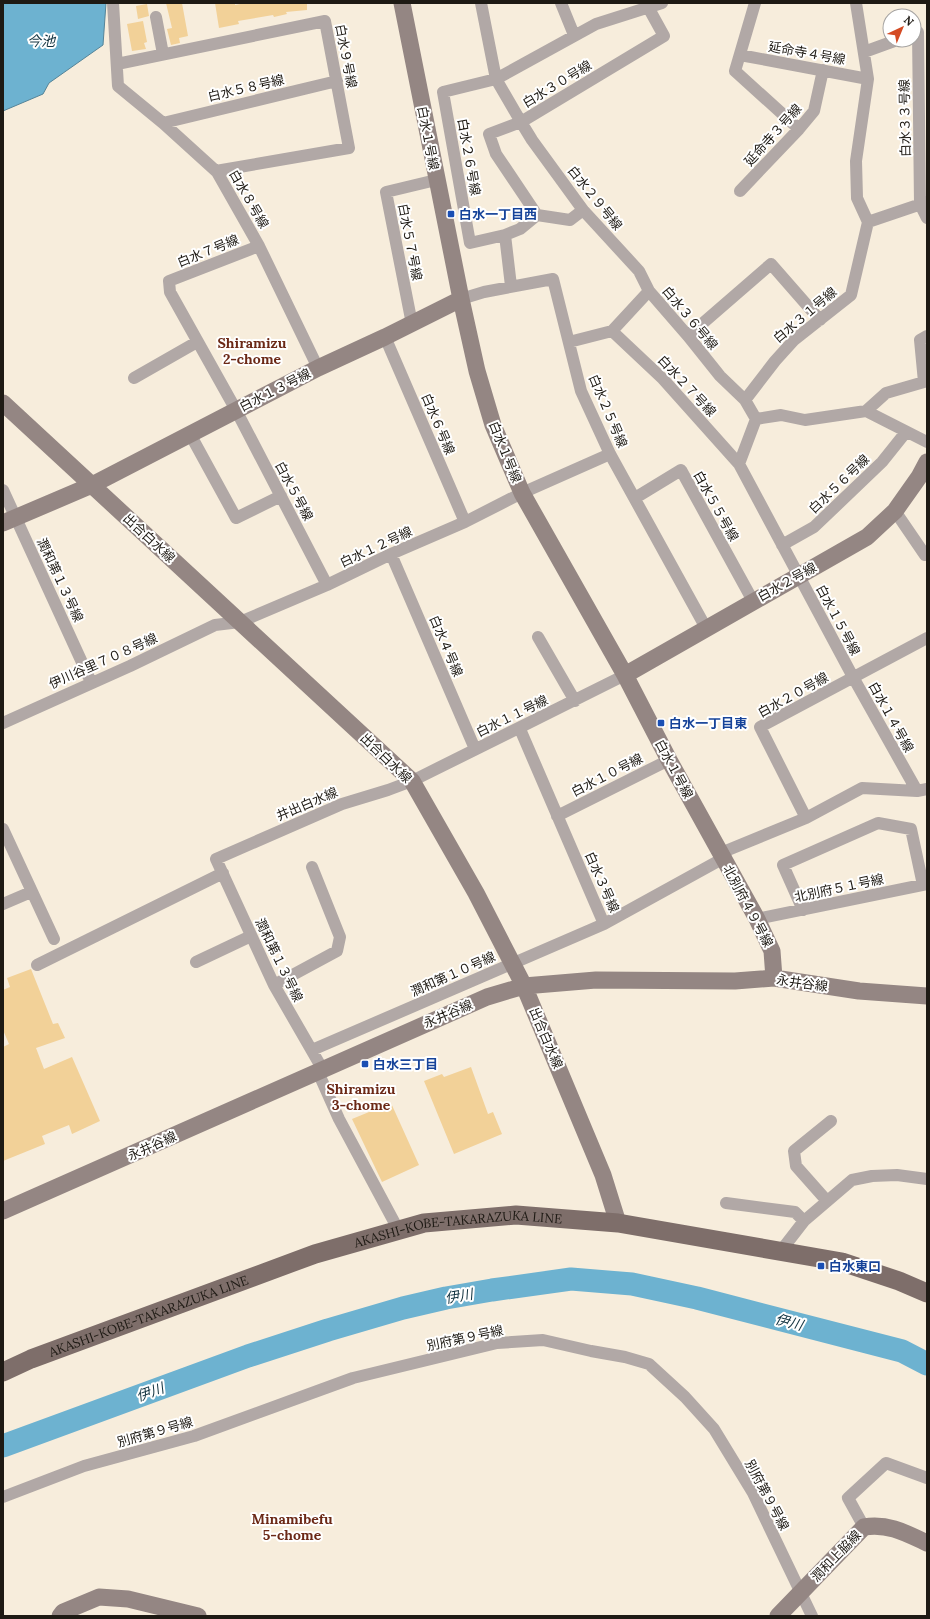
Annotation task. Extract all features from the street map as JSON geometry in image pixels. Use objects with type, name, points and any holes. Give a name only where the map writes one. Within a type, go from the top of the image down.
[{"type":"main road","name":"AKASHI-KOBE-TAKARAZUKA LINE","points":[[3,1372],[31,1359],[315,1254],[424,1223],[516,1215],[618,1223],[842,1262],[899,1281],[927,1293]]},
{"type":"street","name":"白水８号線","points":[[113,3],[118,86],[163,123],[216,171],[259,246],[318,368]]},
{"type":"street","name":"白水１号線","points":[[402,3],[436,180],[461,299],[477,371],[492,425],[522,493],[625,675],[722,859]]},
{"type":"street","name":"白水３０号線","points":[[481,3],[496,79],[521,122],[664,36],[648,5]]},
{"type":"street","points":[[561,3],[574,35]]},
{"type":"street","points":[[496,79],[596,24],[648,5],[662,3]]},
{"type":"street","points":[[755,3],[735,71],[799,129]]},
{"type":"street","points":[[856,3],[868,79],[856,161],[857,198],[868,222],[924,203],[927,218]]},
{"type":"street","points":[[156,17],[163,54]]},
{"type":"street","name":"白水９号線","points":[[116,64],[325,21],[349,148],[216,171]]},
{"type":"street","points":[[864,52],[882,45]]},
{"type":"street","name":"白水３３号線","points":[[920,48],[924,203]]},
{"type":"street","name":"延命寺４号線","points":[[740,55],[868,79]]},
{"type":"street","name":"延命寺３号線","points":[[740,191],[799,129],[814,111],[823,70]]},
{"type":"street","name":"白水２６号線","points":[[496,79],[443,92],[470,243],[505,235]]},
{"type":"street","name":"白水５８号線","points":[[163,123],[337,81]]},
{"type":"street","points":[[521,122],[489,134],[496,154],[537,215],[570,220],[583,210]]},
{"type":"street","name":"白水２９号線","points":[[521,122],[532,140],[583,210],[639,271],[649,291]]},
{"type":"street","name":"白水５７号線","points":[[412,324],[386,192],[436,180]]},
{"type":"street","points":[[511,286],[505,235],[520,229],[537,215]]},
{"type":"street","name":"白水３１号線","points":[[745,400],[775,361],[794,340],[851,295],[868,222]]},
{"type":"street","name":"白水７号線","points":[[236,410],[170,292],[169,281],[259,246]]},
{"type":"street","points":[[688,336],[771,264],[820,320]]},
{"type":"street","name":"白水２５号線","points":[[461,299],[511,286],[552,279],[581,391],[610,454],[706,628]]},
{"type":"street","name":"白水３６号線","points":[[612,331],[649,291],[720,376],[745,400]]},
{"type":"street","name":"白水１３号線","points":[[9,520],[92,485],[318,368],[386,337],[461,299]]},
{"type":"street","points":[[569,342],[612,331]]},
{"type":"street","name":"白水２７号線","points":[[612,331],[664,379],[739,464]]},
{"type":"street","points":[[756,420],[781,415],[805,420],[866,410],[886,393],[924,382],[920,340],[927,336]]},
{"type":"street","name":"白水６号線","points":[[386,337],[465,522]]},
{"type":"street","points":[[134,378],[197,342]]},
{"type":"street","points":[[745,400],[756,420],[739,464],[798,576]]},
{"type":"street","name":"出合白水線","points":[[3,403],[412,781],[476,893],[524,986],[604,1175],[618,1223]]},
{"type":"street","name":"白水５号線","points":[[236,410],[327,585]]},
{"type":"street","points":[[866,410],[927,442]]},
{"type":"street","name":"白水５６号線","points":[[782,545],[814,527],[882,462],[906,432]]},
{"type":"street","points":[[190,434],[236,518],[281,496]]},
{"type":"street","name":"白水１２号線","points":[[240,622],[327,585],[391,554],[465,522],[522,493],[610,454]]},
{"type":"street","name":"白水２号線","points":[[625,675],[867,536],[895,511],[919,477],[927,462]]},
{"type":"street","name":"白水５５号線","points":[[635,498],[681,470],[753,601]]},
{"type":"street","name":"潤和第１３号線","points":[[3,490],[9,520],[91,682]]},
{"type":"street","points":[[895,511],[925,555],[927,554]]},
{"type":"street","name":"白水４号線","points":[[391,554],[475,749]]},
{"type":"street","name":"白水１５号線","points":[[798,576],[853,677]]},
{"type":"street","name":"伊川谷里７０８号線","points":[[3,722],[130,666],[215,625],[240,622]]},
{"type":"street","points":[[538,637],[575,701]]},
{"type":"street","name":"白水２０号線","points":[[806,818],[760,727],[927,638]]},
{"type":"street","name":"白水１１号線","points":[[412,781],[475,749],[520,729],[625,675]]},
{"type":"street","name":"白水１４号線","points":[[853,677],[922,790]]},
{"type":"street","name":"白水３号線","points":[[520,729],[604,924],[722,859]]},
{"type":"street","name":"白水１０号線","points":[[557,816],[669,760]]},
{"type":"street","name":"井出白水線","points":[[216,859],[342,804],[412,781]]},
{"type":"street","points":[[722,859],[728,850],[806,818],[862,788],[922,790]]},
{"type":"street","points":[[803,910],[783,865],[878,823],[910,829],[925,884]]},
{"type":"street","points":[[3,829],[54,939]]},
{"type":"street","name":"潤和第１３号線","points":[[216,859],[274,985],[312,1050],[339,1119],[399,1231]]},
{"type":"street","name":"北別府４９号線","points":[[722,859],[757,919],[772,951],[774,978]]},
{"type":"street","points":[[274,985],[337,952],[340,937],[312,866]]},
{"type":"street","points":[[37,965],[223,873]]},
{"type":"street","name":"北別府５１号線","points":[[757,919],[925,884]]},
{"type":"street","points":[[3,904],[31,892]]},
{"type":"street","name":"潤和第１０号線","points":[[312,1050],[604,924]]},
{"type":"street","points":[[196,962],[251,936]]},
{"type":"street","name":"永井谷線","points":[[3,1211],[487,997],[524,986],[596,980],[735,981],[774,978],[859,991],[927,996]]},
{"type":"street","points":[[430,1000],[439,1018]]},
{"type":"street","points":[[827,1201],[796,1166],[794,1151],[831,1121]]},
{"type":"street","points":[[780,1252],[804,1221],[852,1180],[872,1176],[897,1175],[927,1179]]},
{"type":"street","points":[[726,1203],[795,1212],[804,1221]]},
{"type":"street","name":"別府第９号線","points":[[3,1497],[84,1466],[194,1436],[353,1378],[496,1343],[543,1340],[591,1351],[625,1356],[649,1364],[685,1397],[714,1429],[749,1487],[812,1616]]},
{"type":"street","points":[[864,1527],[848,1498],[886,1463],[927,1478]]},
{"type":"street","name":"潤和上脇線","points":[[778,1616],[864,1527],[876,1525],[900,1530],[927,1543]]},
{"type":"street","points":[[60,1616],[63,1612],[99,1597],[128,1599],[198,1616]]},
{"type":"water","name":"今池","points":[[3,3],[106,3],[103,45],[49,83],[43,94],[3,111]]},
{"type":"building","points":[[166,3],[182,3],[188,36],[179,38],[180,43],[171,45],[167,29],[172,28]]},
{"type":"building","points":[[215,3],[235,3],[235,5],[245,3],[307,3],[307,10],[286,12],[287,14],[274,17],[273,15],[238,21],[239,24],[219,28]]},
{"type":"building","points":[[147,4],[149,16],[138,19],[136,6]]},
{"type":"building","points":[[143,21],[147,42],[144,43],[146,49],[132,51],[127,24]]},
{"type":"building","points":[[31,969],[53,1024],[58,1023],[65,1038],[36,1048],[44,1069],[72,1057],[100,1121],[72,1134],[69,1125],[42,1136],[45,1144],[3,1161],[3,1047],[9,1044],[3,1030],[3,990],[10,987],[7,978]]},
{"type":"building","points":[[471,1067],[488,1114],[493,1112],[502,1134],[454,1154],[424,1081],[442,1074],[444,1077]]},
{"type":"building","points":[[391,1103],[419,1165],[382,1182],[352,1119]]},
{"type":"waterway","name":"伊川","points":[[3,1446],[248,1356],[328,1330],[403,1308],[446,1298],[571,1279],[632,1284],[697,1298],[902,1351],[927,1364]]},
{"type":"place","name":"白水一丁目西","points":[[451,214]]},
{"type":"place","name":"白水一丁目東","points":[[661,723]]},
{"type":"place","name":"白水三丁目","points":[[365,1064]]},
{"type":"place","name":"白水東口","points":[[821,1266]]},
{"type":"district","name":"Shiramizu 2-chome","points":[[252,352]]},
{"type":"district","name":"Shiramizu 3-chome","points":[[361,1098]]},
{"type":"district","name":"Minamibefu 5-chome","points":[[292,1528]]}]
